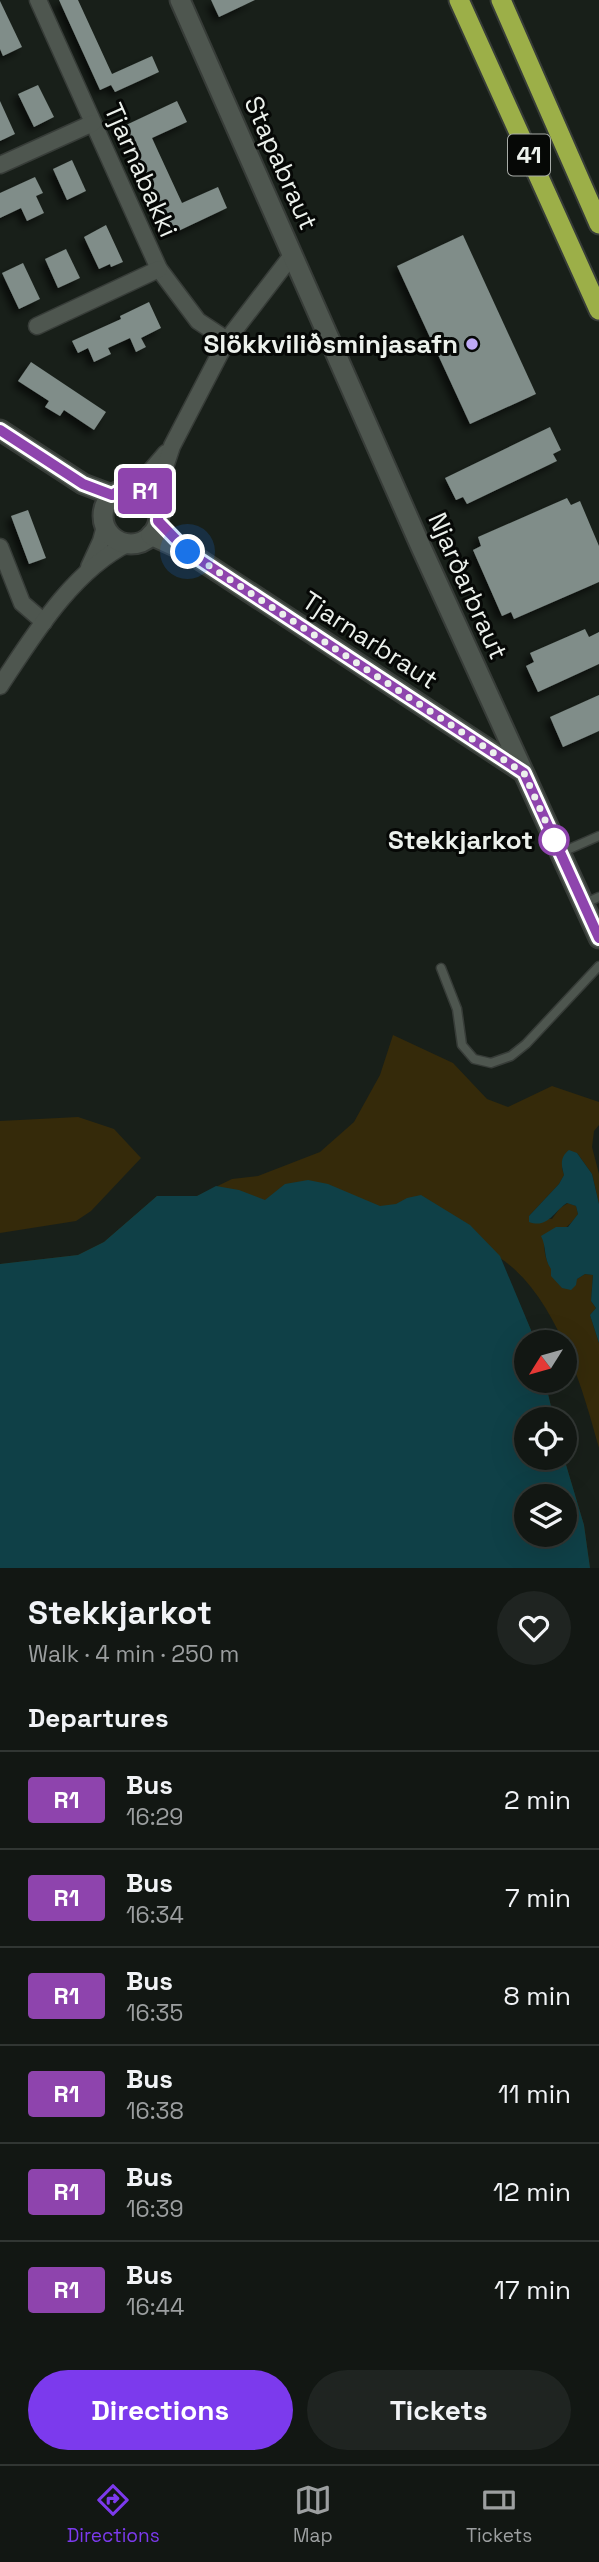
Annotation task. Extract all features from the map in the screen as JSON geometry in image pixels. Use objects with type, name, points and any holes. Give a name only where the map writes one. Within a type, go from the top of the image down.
[{"type":"highway","name":"41","points":[[459,0],[599,310]]},
{"type":"highway","name":"41","points":[[501,0],[599,224]]},
{"type":"street","name":"Tjarnabakki","points":[[38,0],[159,269],[198,321],[227,340]]},
{"type":"street","name":"Stapabraut","points":[[154,500],[172,446],[227,340],[293,254],[180,0]]},
{"type":"street","points":[[0,165],[93,123]]},
{"type":"street","name":"Njarðarbraut","points":[[293,254],[560,853],[591,900],[599,938]]},
{"type":"street","points":[[37,326],[159,269]]},
{"type":"street","points":[[0,430],[83,484],[107,510],[114,538],[129,543]]},
{"type":"street","name":"Stapabraut","points":[[136,488],[172,446]]},
{"type":"street","points":[[3,675],[86,572],[112,552],[129,543],[144,540],[155,528],[158,506],[143,490],[127,488],[107,510],[101,541],[86,572]]},
{"type":"street","name":"Tjarnarbraut","points":[[155,528],[524,773]]},
{"type":"street","points":[[0,547],[22,603],[44,622]]},
{"type":"lane","points":[[560,853],[599,836]]},
{"type":"lane","points":[[440,968],[448,981],[457,1009],[462,1045],[474,1059],[491,1063],[512,1056],[526,1044],[599,966]]},
{"type":"shaded area","points":[[393,1035],[453,1063],[487,1099],[508,1107],[552,1086],[599,1102],[599,1125],[594,1131],[592,1147],[599,1174],[599,1204],[592,1174],[577,1153],[562,1168],[564,1175],[559,1184],[529,1216],[552,1219],[560,1208],[568,1203],[576,1206],[578,1214],[575,1219],[544,1242],[546,1258],[556,1271],[577,1279],[585,1274],[593,1275],[591,1301],[596,1308],[590,1315],[599,1343],[599,1448],[578,1379],[578,1330],[557,1330],[537,1295],[520,1274],[500,1258],[531,1330],[514,1330],[514,1393],[548,1393],[551,1407],[514,1407],[514,1470],[568,1470],[572,1484],[514,1484],[514,1547],[577,1547],[577,1502],[584,1525],[590,1568],[0,1568],[0,1264],[78,1255],[104,1242],[157,1196],[197,1196],[232,1179],[258,1176],[320,1152],[354,1122],[380,1075]]},
{"type":"shaded area","points":[[78,1117],[114,1129],[141,1158],[91,1211],[76,1221],[0,1233],[0,1121]]},
{"type":"water","points":[[569,1150],[577,1153],[592,1174],[599,1204],[599,1343],[590,1315],[596,1308],[591,1301],[593,1275],[585,1274],[577,1279],[571,1290],[562,1288],[551,1276],[541,1236],[556,1227],[568,1227],[578,1214],[576,1206],[567,1203],[546,1221],[536,1224],[529,1222],[529,1216],[564,1175],[563,1158]]},
{"type":"water","points":[[308,1180],[328,1184],[380,1206],[396,1204],[421,1195],[470,1225],[500,1256],[531,1330],[514,1330],[514,1393],[548,1393],[551,1407],[514,1407],[514,1470],[568,1470],[572,1484],[514,1484],[514,1547],[577,1547],[577,1502],[584,1525],[590,1568],[0,1568],[0,1264],[78,1255],[104,1242],[157,1196],[197,1196],[216,1186],[239,1190],[265,1200],[285,1184]]},
{"type":"building","points":[[59,0],[78,0],[112,74],[152,56],[159,72],[115,92],[111,85],[100,90]]},
{"type":"building","points":[[211,0],[255,0],[219,17]]},
{"type":"building","points":[[0,1],[22,47],[3,56],[0,49]]},
{"type":"building","points":[[38,85],[54,117],[34,127],[18,94]]},
{"type":"building","points":[[0,101],[15,134],[0,141]]},
{"type":"building","points":[[177,101],[187,122],[152,138],[182,203],[218,187],[227,208],[174,233],[124,126]]},
{"type":"building","points":[[72,160],[86,191],[67,200],[53,169]]},
{"type":"building","points":[[35,177],[43,193],[36,196],[44,213],[27,221],[21,208],[0,218],[0,193]]},
{"type":"building","points":[[106,225],[123,262],[99,269],[84,237]]},
{"type":"building","points":[[463,235],[536,394],[470,424],[397,266]]},
{"type":"building","points":[[66,249],[80,278],[58,288],[45,259]]},
{"type":"building","points":[[23,263],[40,299],[19,309],[2,273]]},
{"type":"building","points":[[149,302],[161,328],[141,338],[146,347],[136,352],[130,338],[108,348],[111,354],[94,362],[88,348],[78,353],[72,341],[121,319],[120,316]]},
{"type":"building","points":[[31,362],[106,412],[94,430],[64,410],[60,416],[45,407],[49,401],[18,381]]},
{"type":"building","points":[[550,427],[561,450],[553,454],[557,461],[467,504],[463,497],[456,500],[445,478]]},
{"type":"building","points":[[567,498],[571,505],[580,501],[599,546],[599,582],[514,619],[511,612],[502,616],[473,550],[481,546],[478,537]]},
{"type":"building","points":[[28,510],[46,558],[29,564],[11,516]]},
{"type":"building","points":[[585,629],[589,637],[599,632],[599,664],[538,692],[526,666],[534,662],[530,653]]},
{"type":"building","points":[[599,695],[599,731],[563,747],[550,717]]},
{"type":"bus line","name":"R1","points":[[0,430],[83,484],[112,495],[127,488],[143,490],[158,506],[158,521],[188,552],[524,773],[599,938]]},
{"type":"place","name":"Slökkviliðsminjasafn","points":[[472,344]]},
{"type":"place","name":"Stekkjarkot","points":[[554,840]]},
{"type":"route","points":[[188,552],[524,773],[554,840]]}]
